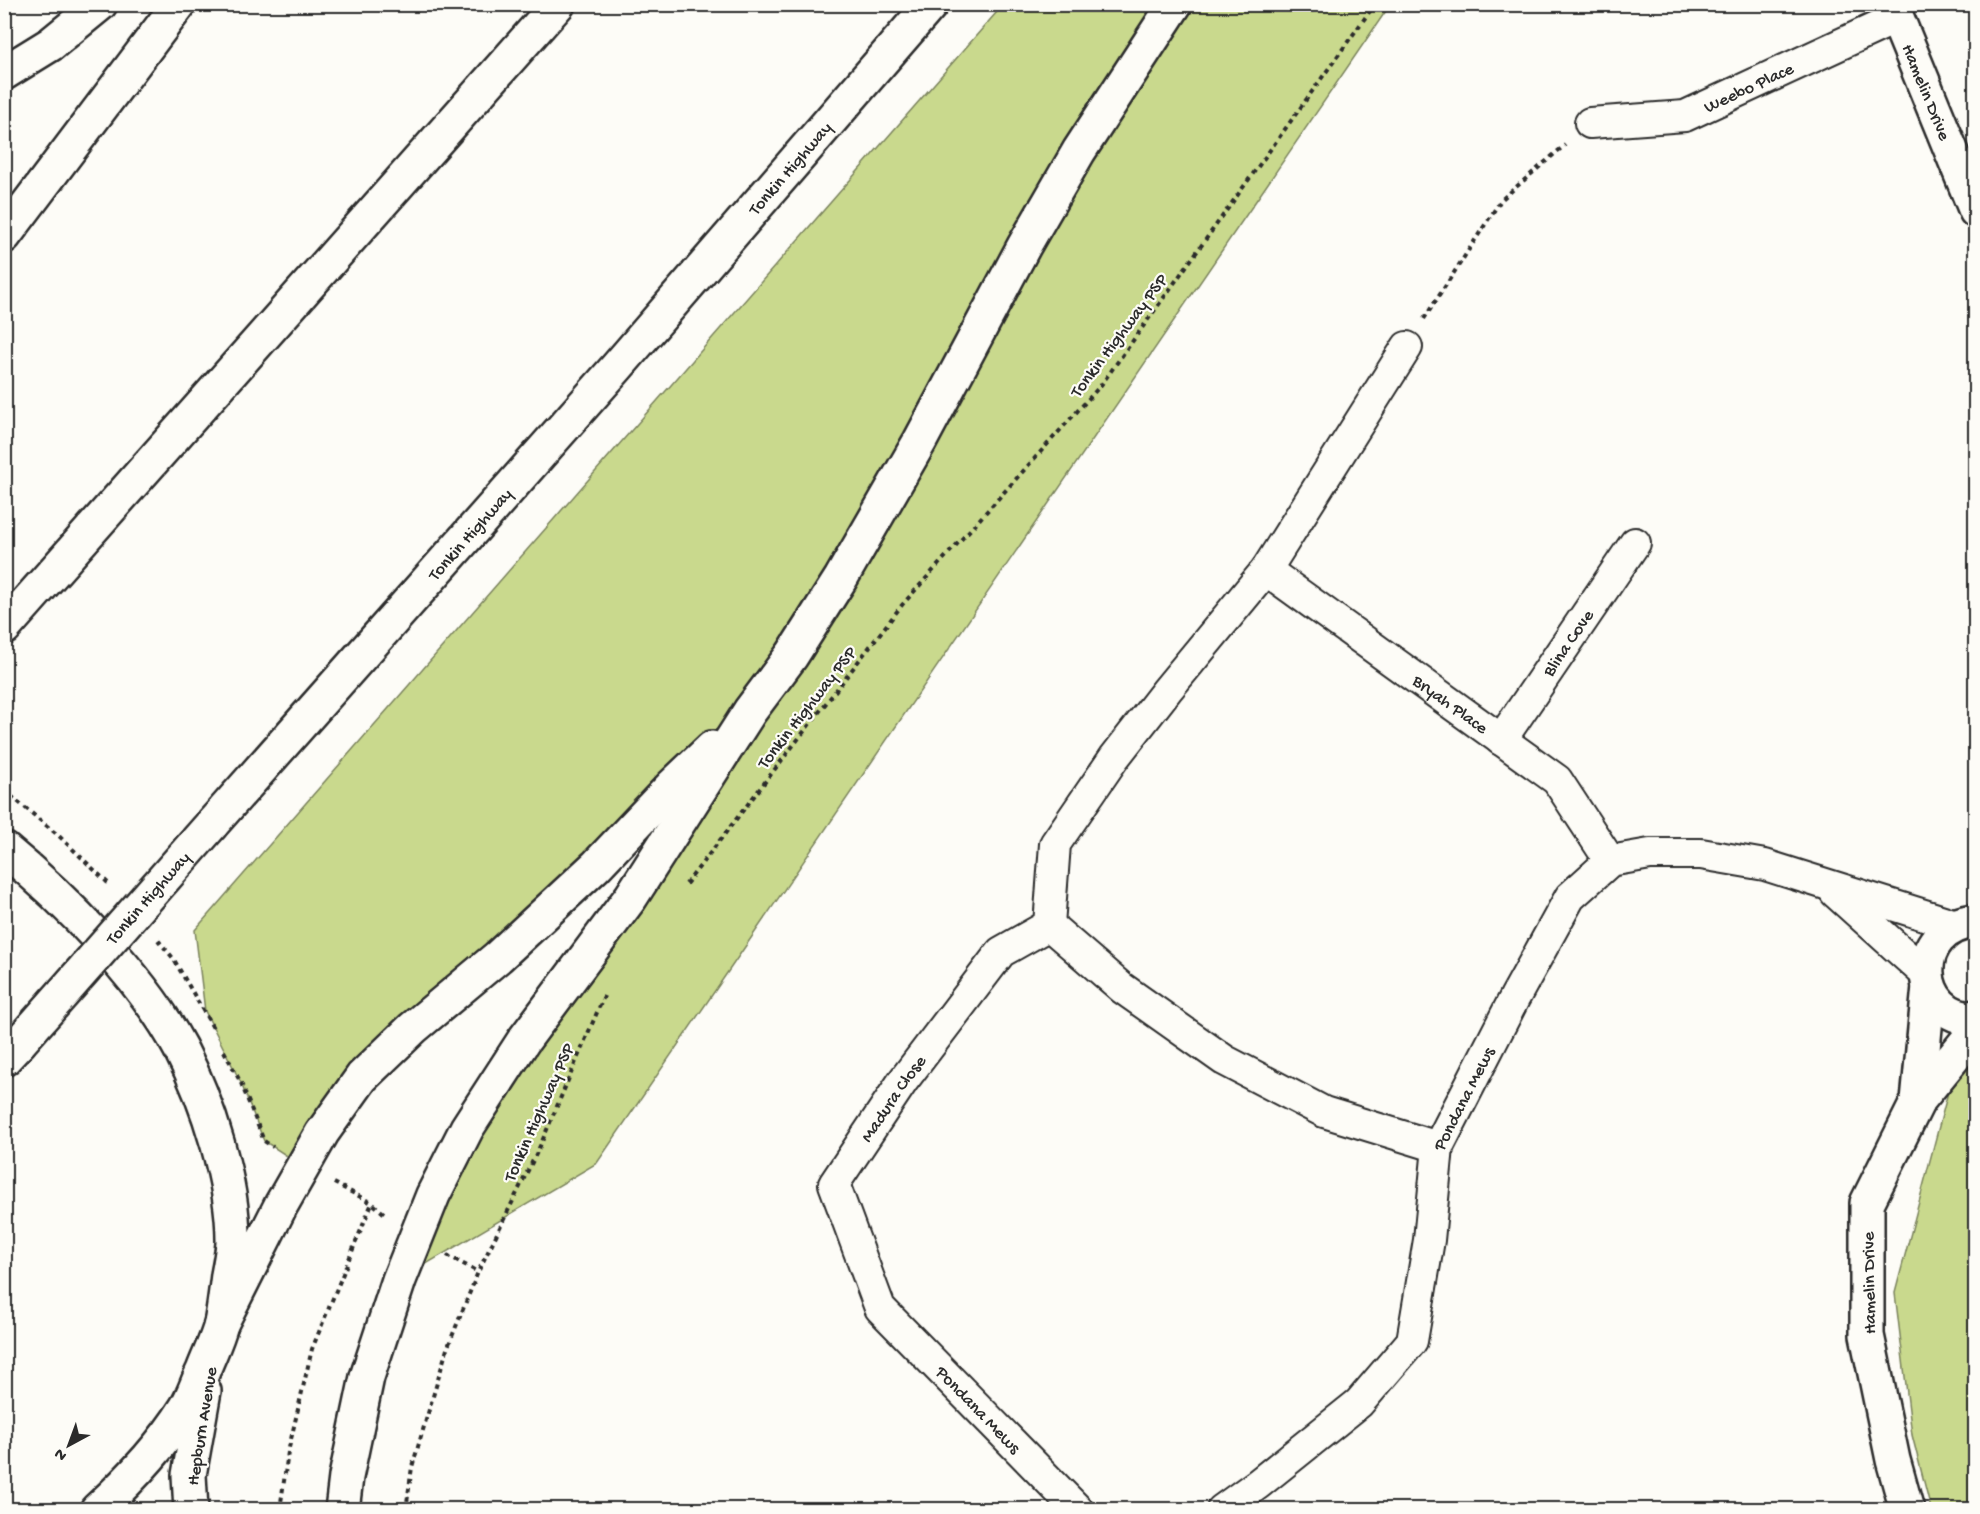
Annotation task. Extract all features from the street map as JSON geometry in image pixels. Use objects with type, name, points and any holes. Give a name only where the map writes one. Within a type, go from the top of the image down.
[{"type":"main road","points":[[4,73],[51,44],[100,4]]},
{"type":"main road","points":[[4,236],[179,4]]},
{"type":"main road","points":[[4,628],[558,4]]},
{"type":"main road","name":"Tonkin Highway","points":[[12,1051],[617,367],[931,4]]},
{"type":"main road","points":[[342,1509],[346,1478],[367,1377],[399,1280],[433,1195],[467,1128],[524,1040],[632,897],[750,711],[792,655],[841,578],[920,441],[1019,256],[1079,151],[1175,4]]},
{"type":"main road","name":"Hamelin Drive","points":[[1896,11],[1976,211]]},
{"type":"main road","points":[[97,1509],[121,1488],[161,1443],[187,1406],[218,1333],[281,1205],[322,1133],[362,1077],[413,1028],[498,957],[596,866],[671,787],[750,711]]},
{"type":"main road","points":[[4,849],[58,897],[103,945],[145,995],[180,1048],[201,1096],[216,1140],[229,1194],[233,1244],[218,1333]]},
{"type":"main road","name":"Hamelin Drive","points":[[1918,1101],[1928,958],[1933,944],[1943,933],[1967,919]]},
{"type":"main road","points":[[1928,980],[1936,999],[1946,1008],[1958,1016],[1976,1018]]},
{"type":"main road","name":"Hamelin Drive","points":[[1907,1509],[1893,1460],[1867,1335],[1866,1203],[1918,1101],[1976,1030]]},
{"type":"main road","name":"Hepburn Avenue","points":[[190,1509],[189,1475],[199,1410],[218,1333]]},
{"type":"street","name":"Weebo Place","points":[[1590,123],[1685,116],[1896,11]]},
{"type":"street","points":[[1407,347],[1266,570],[1114,758],[1056,844],[1049,925],[1122,988],[1224,1060],[1324,1112],[1438,1147]]},
{"type":"street","name":"Blina Cove","points":[[1501,740],[1635,543]]},
{"type":"street","name":"Bryah Place","points":[[1266,570],[1557,780],[1610,861]]},
{"type":"street","points":[[1610,861],[1650,854],[1701,854],[1765,865],[1829,886],[1967,919]]},
{"type":"street","name":"Pondana Mews","points":[[1222,1509],[1258,1484],[1359,1403],[1412,1341],[1429,1240],[1438,1147],[1515,997],[1570,897],[1610,861]]},
{"type":"street","points":[[1829,886],[1928,980]]},
{"type":"street","name":"Madura Close","points":[[880,1308],[834,1184],[903,1081],[1001,952],[1049,925]]},
{"type":"street","name":"Pondana Mews","points":[[880,1308],[1078,1509]]},
{"type":"path","name":"Tonkin Highway PSP","points":[[684,886],[902,605],[1101,385],[1375,4]]},
{"type":"path","points":[[1407,347],[1501,200],[1590,123]]},
{"type":"path","points":[[4,790],[59,836],[117,893]]},
{"type":"path","points":[[153,933],[173,958],[215,1032]]},
{"type":"path","name":"Tonkin Highway PSP","points":[[406,1509],[412,1467],[447,1349],[478,1272],[540,1146],[607,990]]},
{"type":"path","points":[[220,1042],[241,1083],[264,1141],[304,1167],[372,1203],[416,1239],[478,1272]]},
{"type":"path","points":[[280,1509],[288,1452],[312,1349],[372,1203]]},
{"type":"green space","points":[[1003,5],[1390,5],[597,1163],[399,1280],[433,1195],[748,715],[413,1028],[304,1167],[264,1141],[241,1083],[205,1011],[195,930]]},
{"type":"green space","points":[[1975,1064],[1975,1509],[1931,1509],[1912,1435],[1895,1293],[1952,1077]]}]
